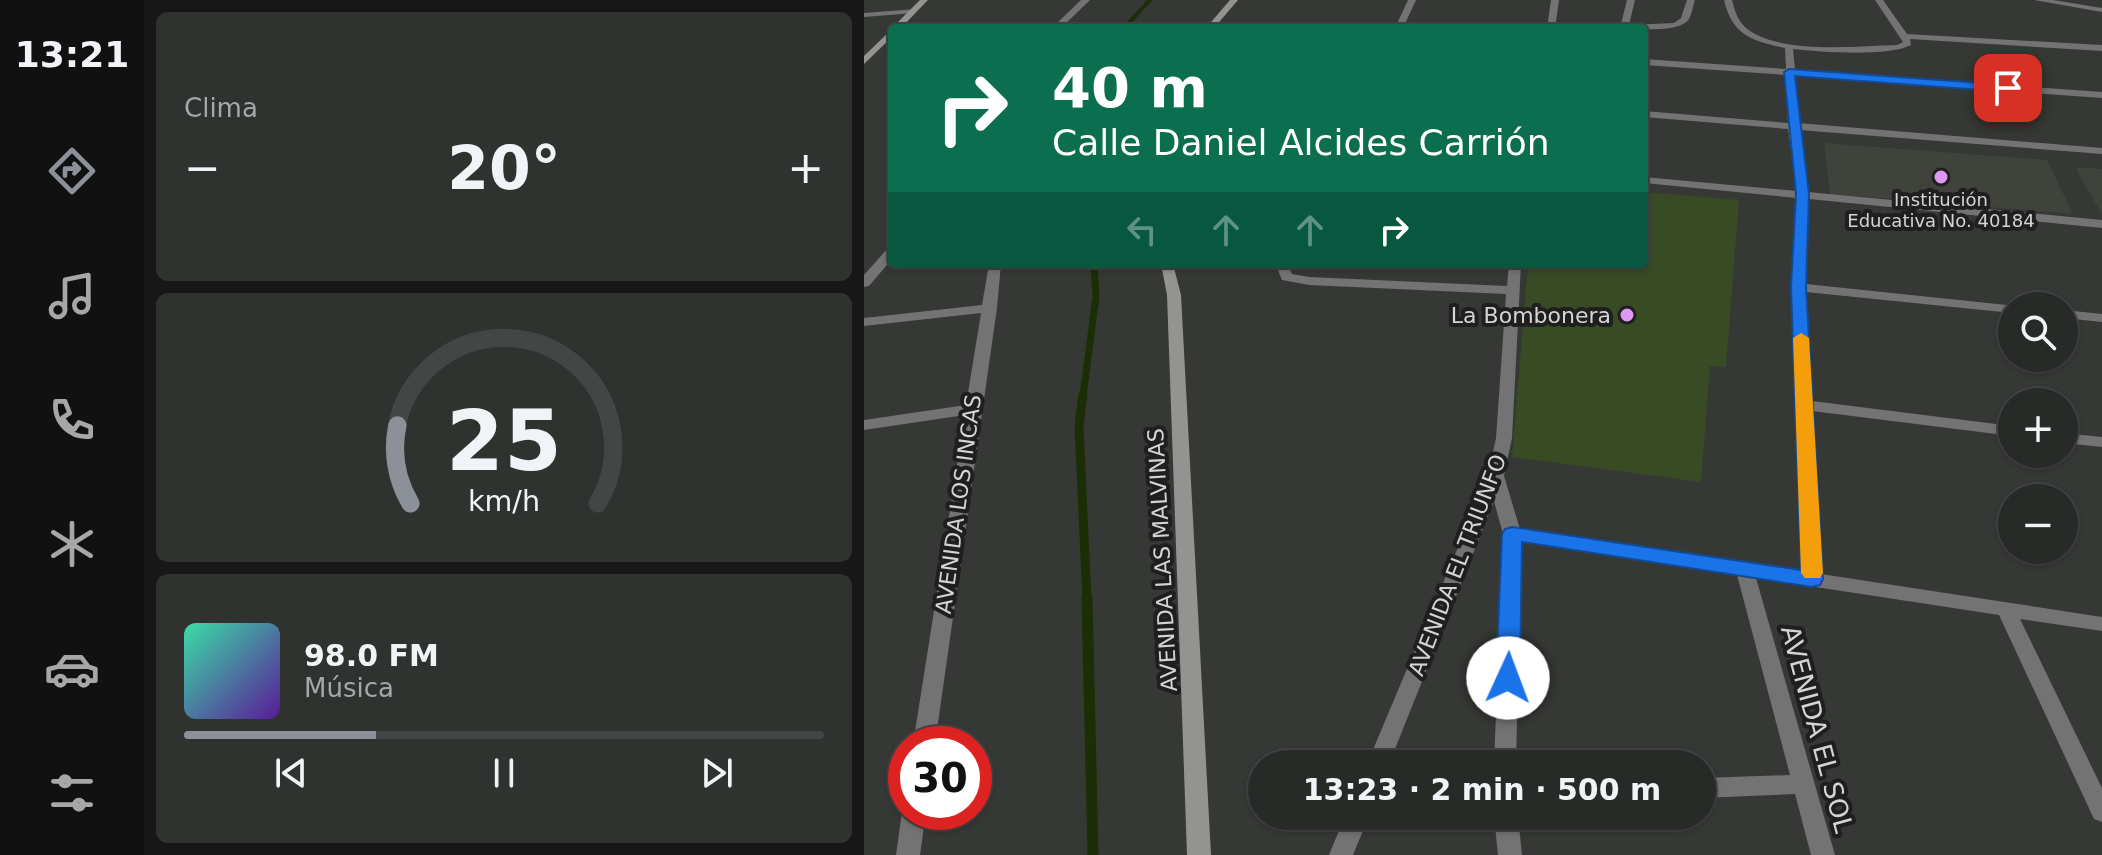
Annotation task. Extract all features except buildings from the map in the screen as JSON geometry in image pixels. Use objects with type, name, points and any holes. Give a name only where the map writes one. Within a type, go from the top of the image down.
[{"type":"street","points":[[900,24],[924,0]]},
{"type":"street","points":[[1060,24],[1086,0]]},
{"type":"street","points":[[1213,24],[1234,0]]},
{"type":"street","points":[[1401,24],[1412,0]]},
{"type":"street","points":[[1552,24],[1555,0]]},
{"type":"street","points":[[1625,24],[1631,0]]},
{"type":"street","points":[[1648,27],[1676,25],[1685,19],[1691,0]]},
{"type":"street","points":[[1728,0],[1733,20],[1744,31],[1789,48],[1899,48],[1908,43],[1879,0]]},
{"type":"street","points":[[2038,0],[2101,5]]},
{"type":"street","points":[[864,15],[914,11]]},
{"type":"street","points":[[864,61],[888,36]]},
{"type":"street","points":[[1904,36],[2102,48]]},
{"type":"street","points":[[1789,48],[1793,126],[1803,194],[1799,287],[1812,579]]},
{"type":"street","points":[[1648,62],[2102,95]]},
{"type":"street","points":[[1648,114],[2102,151]]},
{"type":"street","points":[[1648,180],[2102,224]]},
{"type":"street","points":[[864,283],[888,256]]},
{"type":"street","name":"AVENIDA LOS INCAS","points":[[927,726],[971,409],[995,268]]},
{"type":"street","name":"AVENIDA LAS MALVINAS","points":[[1168,268],[1174,295],[1199,855]]},
{"type":"street","name":"AVENIDA EL TRIUNFO","points":[[1384,750],[1496,476],[1504,438],[1514,268]]},
{"type":"street","points":[[1287,271],[1309,281],[1511,290]]},
{"type":"street","points":[[1799,287],[1998,308]]},
{"type":"street","points":[[864,322],[990,308]]},
{"type":"street","points":[[2078,315],[2102,318]]},
{"type":"street","points":[[1805,405],[1998,429]]},
{"type":"street","points":[[864,425],[971,409]]},
{"type":"street","points":[[2078,439],[2102,442]]},
{"type":"street","points":[[1496,476],[1512,534],[1505,750]]},
{"type":"street","points":[[1512,534],[2102,624]]},
{"type":"street","name":"AVENIDA EL SOL","points":[[1745,571],[1823,855]]},
{"type":"street","points":[[2005,608],[2102,812]]},
{"type":"street","points":[[1716,787],[1803,784]]},
{"type":"street","points":[[908,855],[911,830]]},
{"type":"street","points":[[1341,855],[1351,830]]},
{"type":"street","points":[[1507,830],[1510,855]]},
{"type":"shaded area","name":"Institución Educativa No. 40184","points":[[1824,143],[2047,160],[2073,214],[1830,194]]},
{"type":"shaded area","points":[[2076,167],[2102,169],[2102,214],[2079,175]]},
{"type":"green space","name":"La Bombonera","points":[[1648,192],[1739,200],[1726,367],[1710,366],[1701,482],[1512,457],[1528,268],[1648,268]]},
{"type":"waterway","points":[[1128,24],[1150,0]]},
{"type":"waterway","points":[[1083,396],[1096,296],[1094,268]]},
{"type":"waterway","points":[[1083,394],[1079,426],[1087,600]]},
{"type":"waterway","points":[[1087,598],[1093,855]]},
{"type":"slow traffic","points":[[1801,338],[1812,573]]},
{"type":"place","name":"Institución Educativa No. 40184","points":[[1941,177]]},
{"type":"place","name":"La Bombonera","points":[[1627,315]]},
{"type":"route","points":[[1508,678],[1512,534],[1812,579],[1799,287],[1803,194],[1789,72],[2008,88]]}]
